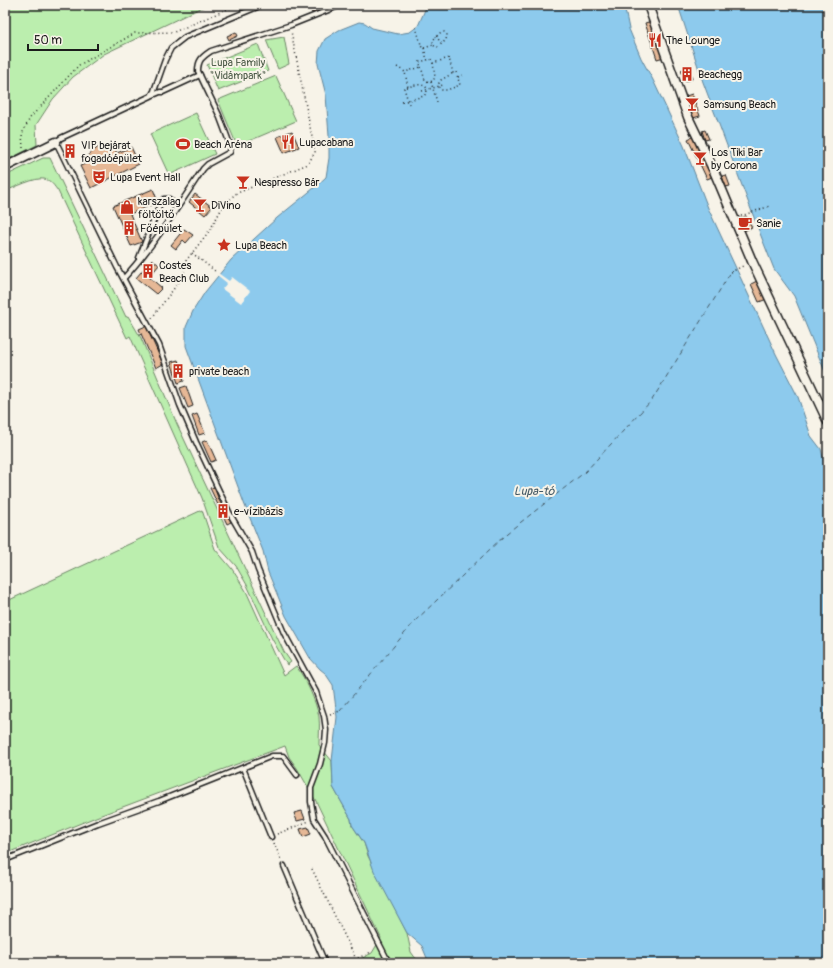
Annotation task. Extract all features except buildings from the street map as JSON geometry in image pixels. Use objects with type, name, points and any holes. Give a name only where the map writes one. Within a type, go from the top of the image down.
[{"type":"street","points":[[648,5],[688,118],[714,171],[752,262],[828,422]]},
{"type":"street","points":[[5,167],[56,142]]},
{"type":"lane","points":[[150,96],[154,91],[171,48],[185,37],[262,5]]},
{"type":"lane","points":[[124,278],[138,263],[175,212],[203,169],[208,164],[230,152],[231,147],[219,115],[200,75],[198,64],[201,58],[211,51],[291,25],[341,5]]},
{"type":"lane","points":[[200,75],[163,92],[150,96],[63,137],[56,142],[159,345],[180,405],[196,442],[230,514],[252,552],[284,633],[316,692],[324,716],[326,730],[325,743],[320,764],[311,788],[311,802],[314,819],[329,843],[381,946],[388,963]]},
{"type":"lane","points":[[138,263],[160,204],[164,200],[169,199],[174,202],[176,206],[175,212]]},
{"type":"lane","points":[[5,860],[272,756],[283,756],[297,775]]},
{"type":"lane","points":[[243,768],[272,836]]},
{"type":"lane","points":[[284,866],[325,963]]},
{"type":"path","points":[[23,158],[22,134],[30,118],[79,65],[135,33],[174,32],[237,5]]},
{"type":"path","points":[[827,5],[828,54]]},
{"type":"path","points":[[148,323],[184,275],[185,262],[210,230],[222,208],[234,194],[308,164],[315,152],[291,34],[291,25]]},
{"type":"path","points":[[416,27],[427,60]]},
{"type":"path","points":[[424,48],[433,45],[436,47],[446,40],[447,34],[444,32],[436,36],[432,40],[433,45]]},
{"type":"path","points":[[436,36],[442,43]]},
{"type":"path","points":[[433,63],[449,58],[453,73]]},
{"type":"path","points":[[431,59],[435,77],[431,82],[425,80],[419,62],[431,59]]},
{"type":"path","points":[[397,67],[405,72],[408,87]]},
{"type":"path","points":[[405,72],[421,67]]},
{"type":"path","points":[[439,86],[442,90],[447,90],[460,85],[456,72],[453,73]]},
{"type":"path","points":[[439,86],[441,80],[453,73]]},
{"type":"path","points":[[458,77],[463,75]]},
{"type":"path","points":[[431,82],[437,102]]},
{"type":"path","points":[[409,104],[404,88],[418,84],[424,85],[427,89]]},
{"type":"path","points":[[422,91],[442,85]]},
{"type":"path","points":[[402,102],[424,96],[427,89]]},
{"type":"path","points":[[734,219],[770,206]]},
{"type":"path","points":[[192,253],[215,272]]},
{"type":"path","points":[[732,272],[752,262]]},
{"type":"path","points":[[324,716],[340,711]]},
{"type":"path","points":[[284,866],[272,836],[314,819]]},
{"type":"path","points":[[312,870],[356,959]]},
{"type":"path","points":[[347,963],[371,952]]},
{"type":"green space","points":[[5,5],[207,5],[104,54],[73,77],[53,99],[36,125],[37,145],[5,161]]},
{"type":"green space","points":[[284,37],[289,64],[278,69],[266,40]]},
{"type":"green space","name":"Lupa Family \"Vidámpark\"","points":[[258,44],[268,71],[218,91],[207,65]]},
{"type":"green space","points":[[276,76],[296,121],[237,146],[218,100]]},
{"type":"green space","name":"Beach Aréna","points":[[196,113],[215,154],[169,175],[150,134]]},
{"type":"green space","points":[[43,158],[50,158],[126,317],[128,316],[141,338],[177,424],[284,652],[291,662],[287,665],[272,639],[247,585],[236,566],[219,547],[202,498],[130,336],[127,338],[58,191],[49,181],[40,179],[30,181],[5,191],[5,176]]},
{"type":"green space","points":[[202,510],[215,549],[232,569],[246,591],[284,675],[296,666],[310,690],[316,704],[319,717],[319,745],[332,761],[333,787],[351,819],[352,825],[364,843],[368,856],[407,933],[411,952],[419,963],[353,963],[372,953],[381,938],[316,801],[289,757],[285,746],[96,817],[5,854],[5,602]]},
{"type":"water","name":"Lupa-tó","points":[[427,5],[624,5],[629,29],[641,58],[684,146],[708,208],[776,354],[798,397],[811,436],[821,449],[828,478],[828,524],[824,526],[828,532],[828,963],[429,963],[422,946],[407,933],[374,871],[364,843],[352,825],[351,819],[333,787],[332,761],[337,717],[333,685],[325,673],[310,658],[286,616],[268,572],[263,551],[186,346],[186,327],[193,311],[205,292],[231,260],[277,218],[326,177],[329,158],[329,136],[326,95],[318,64],[319,51],[325,39],[339,30],[359,22],[365,23],[372,28],[398,34],[410,32],[418,26]]},
{"type":"water","points":[[678,5],[828,5],[828,379],[794,296],[774,269],[703,82]]},
{"type":"pier","points":[[218,273],[229,281],[232,277],[250,291],[241,303],[222,289],[227,283],[217,275]]},
{"type":"ferry route","points":[[340,711],[414,622],[507,533],[585,472],[652,400],[731,272]]},
{"type":"place","name":"The Lounge","points":[[655,40]]},
{"type":"place","name":"Beachegg","points":[[687,74]]},
{"type":"place","name":"Samsung Beach","points":[[692,104]]},
{"type":"place","name":"Lupacabana","points":[[288,142]]},
{"type":"place","name":"Beach Aréna","points":[[183,144]]},
{"type":"place","name":"VIP bejárat fogadóépület","points":[[70,151]]},
{"type":"place","name":"Los Tiki Bar by Corona","points":[[700,158]]},
{"type":"place","name":"Lupa Event Hall","points":[[99,177]]},
{"type":"place","name":"Nespresso Bár","points":[[243,182]]},
{"type":"place","name":"DiVino","points":[[200,205]]},
{"type":"place","name":"karszalag föltöltő","points":[[127,207]]},
{"type":"place","name":"Sanie","points":[[745,223]]},
{"type":"place","name":"Főépület","points":[[129,228]]},
{"type":"place","name":"Lupa Beach","points":[[224,245]]},
{"type":"place","name":"Costes Beach Club","points":[[148,271]]},
{"type":"place","name":"private beach","points":[[178,371]]},
{"type":"place","name":"e-vízibázis","points":[[223,511]]}]
